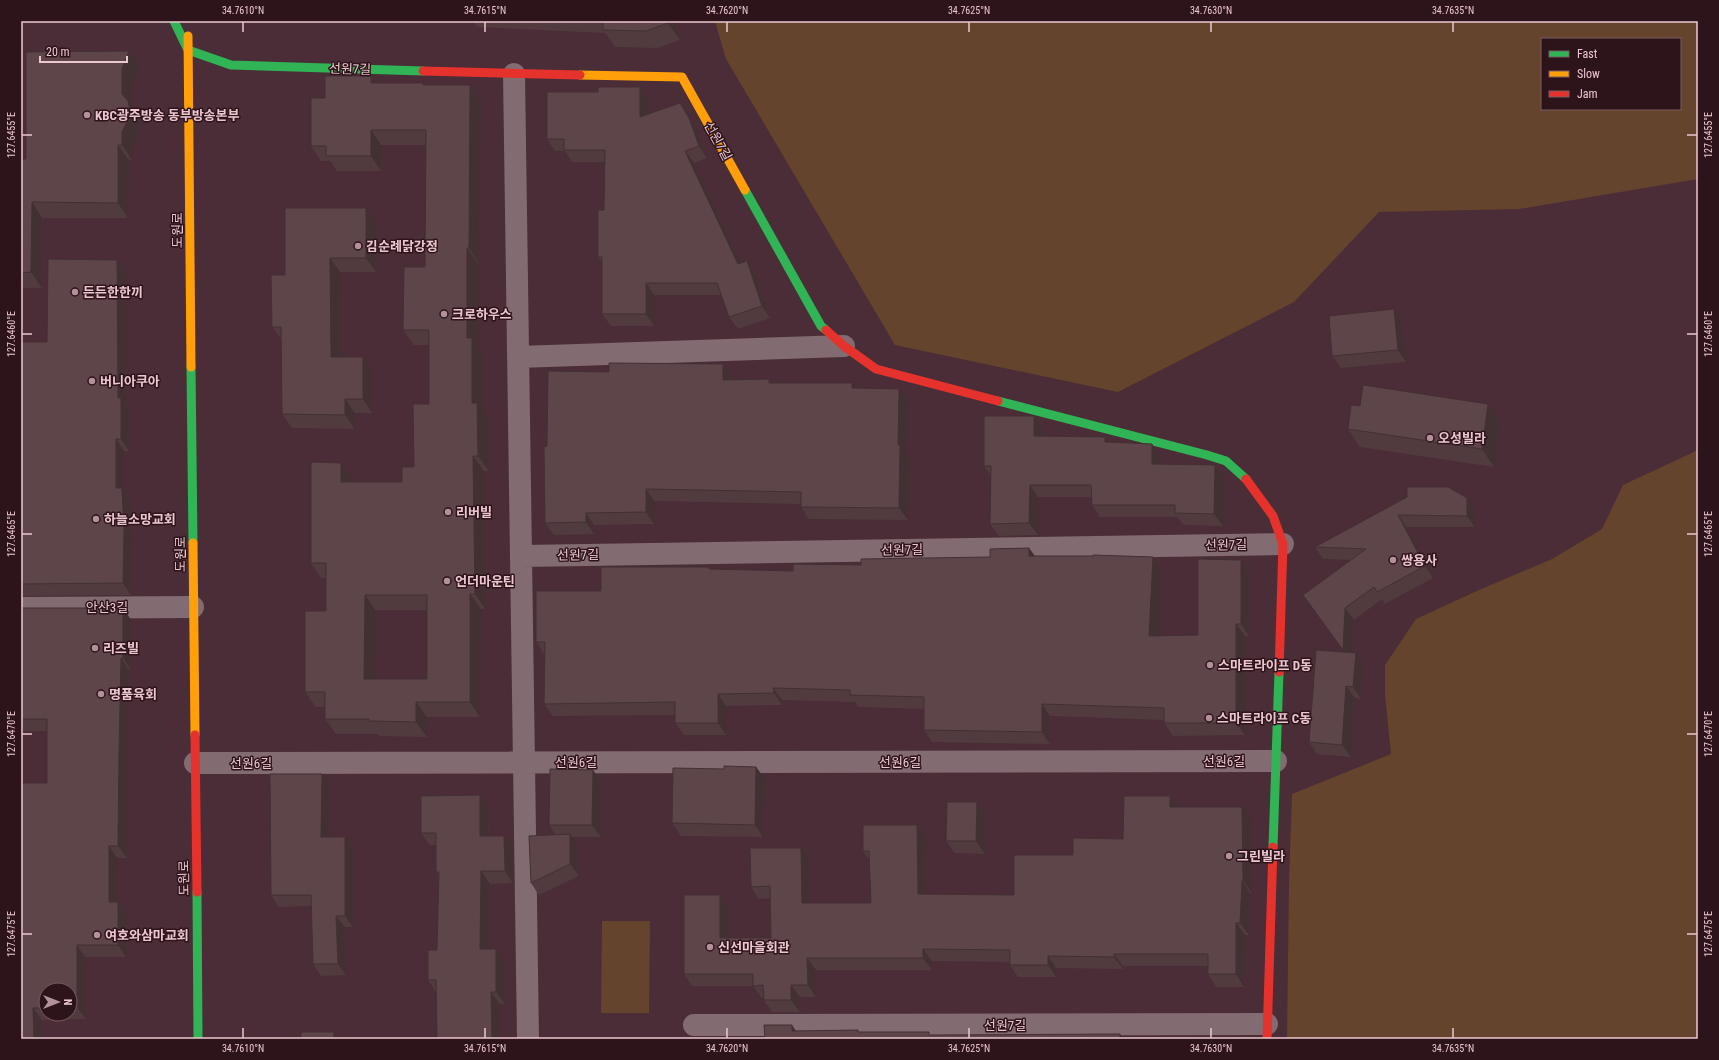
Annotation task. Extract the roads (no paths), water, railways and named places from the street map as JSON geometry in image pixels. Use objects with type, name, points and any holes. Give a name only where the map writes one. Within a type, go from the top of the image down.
[{"type":"street","points":[[174,21],[188,50]]},
{"type":"street","name":"도원로","points":[[188,28],[198,1039]]},
{"type":"street","name":"선원7길","points":[[188,50],[232,65],[514,74],[682,77],[821,326],[844,346],[876,369],[1207,455],[1226,462],[1242,474],[1268,507],[1278,526],[1283,544],[1267,1032],[694,1025]]},
{"type":"street","points":[[514,74],[528,1039]]},
{"type":"street","points":[[518,357],[844,346]]},
{"type":"street","name":"선원7길","points":[[521,556],[1283,544]]},
{"type":"street","name":"안산3길","points":[[21,608],[193,607]]},
{"type":"street","name":"선원6길","points":[[195,763],[1276,761]]},
{"type":"place","name":"KBC광주방송 동부방송본부","points":[[87,115]]},
{"type":"place","name":"김순례닭강정","points":[[358,246]]},
{"type":"place","name":"든든한한끼","points":[[75,292]]},
{"type":"place","name":"크로하우스","points":[[444,314]]},
{"type":"place","name":"버니아쿠아","points":[[92,381]]},
{"type":"place","name":"오성빌라","points":[[1430,438]]},
{"type":"place","name":"리버빌","points":[[448,512]]},
{"type":"place","name":"하늘소망교회","points":[[96,519]]},
{"type":"place","name":"쌍용사","points":[[1393,560]]},
{"type":"place","name":"언더마운틴","points":[[447,581]]},
{"type":"place","name":"리즈빌","points":[[95,648]]},
{"type":"place","name":"스마트라이프 D동","points":[[1210,665]]},
{"type":"place","name":"명품육회","points":[[101,694]]},
{"type":"place","name":"스마트라이프 C동","points":[[1209,718]]},
{"type":"place","name":"그린빌라","points":[[1229,856]]},
{"type":"place","name":"여호와삼마교회","points":[[97,935]]},
{"type":"place","name":"신선마을회관","points":[[710,947]]}]
